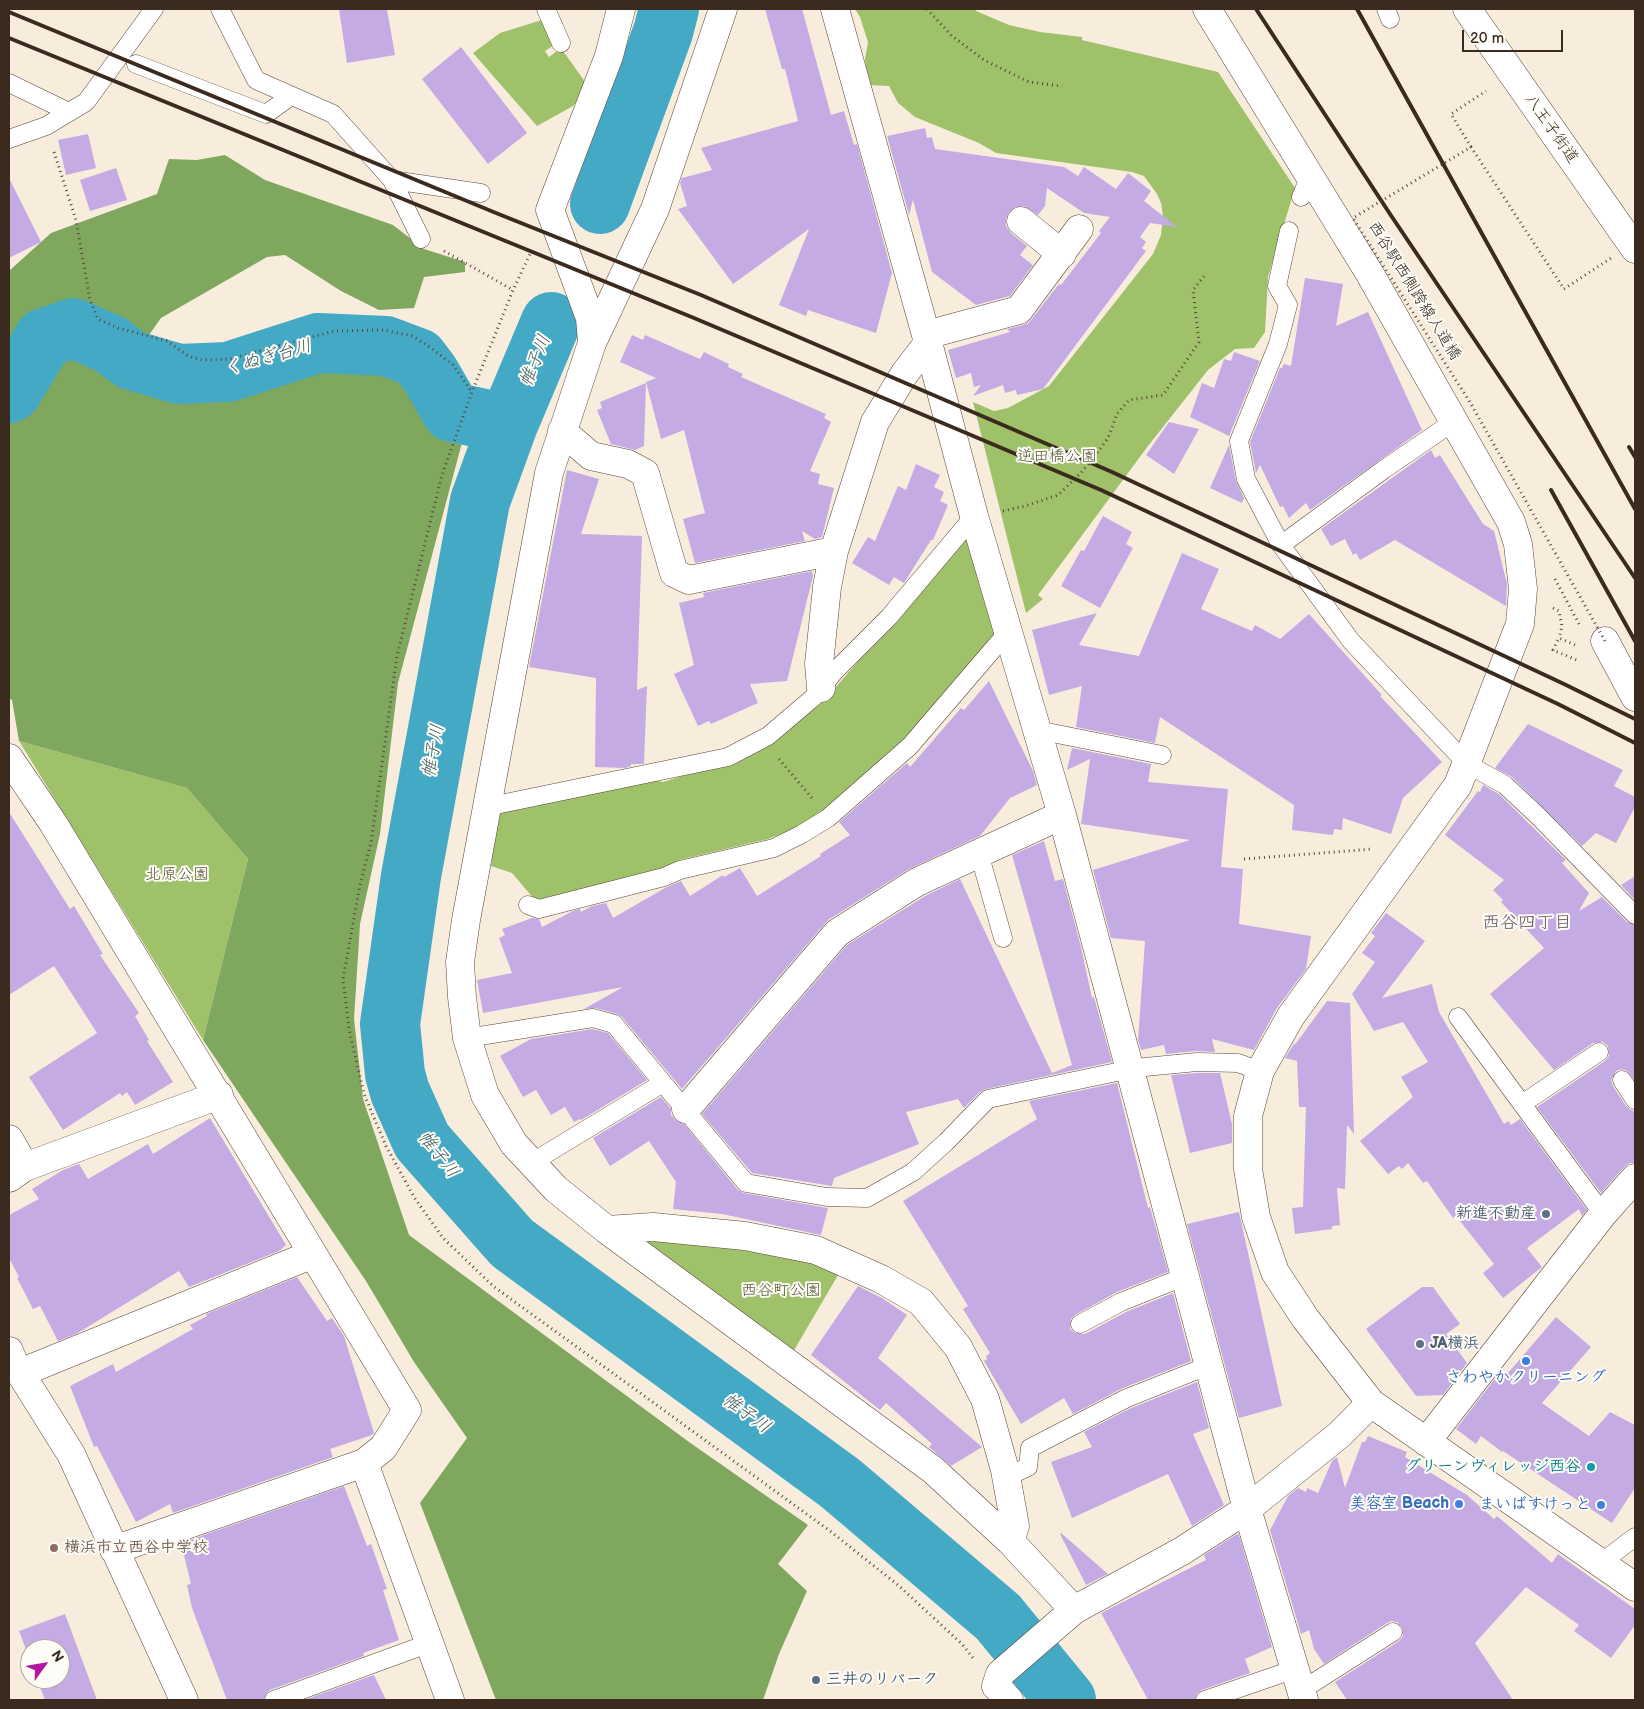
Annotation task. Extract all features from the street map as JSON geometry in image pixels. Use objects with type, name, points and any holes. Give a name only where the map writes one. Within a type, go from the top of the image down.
[{"type":"main road","points":[[592,342],[590,318],[550,210],[609,56],[621,9]]},
{"type":"main road","points":[[723,9],[655,209],[592,342],[548,474],[486,807],[460,962],[467,1038],[485,1095],[514,1144],[556,1189],[607,1230],[934,1470],[1010,1541],[1066,1617]]},
{"type":"main road","points":[[835,9],[974,516],[1062,814],[1247,1509],[1300,1687]]},
{"type":"main road","points":[[1207,9],[1306,186],[1370,274],[1511,522],[1518,544],[1523,589],[1520,624],[1458,785],[1291,1016],[1260,1071],[1248,1116],[1248,1169],[1256,1217],[1275,1272],[1305,1318],[1371,1403],[1602,1562],[1635,1587]]},
{"type":"main road","name":"八王子街道","points":[[1467,9],[1623,253]]},
{"type":"main road","points":[[1020,220],[1062,254]]},
{"type":"main road","points":[[822,688],[819,664],[827,588],[834,550],[875,422],[927,339],[1019,310],[1080,230]]},
{"type":"main road","points":[[562,431],[592,456],[628,464],[646,473],[674,573],[689,580],[834,550]]},
{"type":"main road","points":[[1605,640],[1632,691]]},
{"type":"main road","points":[[9,758],[53,823],[408,1410],[383,1448],[364,1463],[114,1550]]},
{"type":"main road","points":[[686,1109],[838,933],[917,882],[1062,814]]},
{"type":"main road","points":[[9,1139],[17,1173],[219,1095]]},
{"type":"main road","points":[[1426,1442],[1603,1214],[1635,1178]]},
{"type":"main road","points":[[607,1230],[653,1227],[745,1236],[816,1250],[881,1279],[921,1302],[958,1347],[985,1400],[1006,1477],[1014,1526],[1010,1541]]},
{"type":"main road","points":[[184,1700],[71,1454],[14,1362],[312,1254]]},
{"type":"main road","points":[[999,1690],[1066,1617],[1182,1551],[1247,1509],[1339,1435],[1371,1403]]},
{"type":"main road","points":[[364,1463],[450,1700]]},
{"type":"lane","points":[[9,139],[46,126],[86,102],[154,9]]},
{"type":"lane","points":[[220,9],[256,80],[333,114],[392,180],[421,240]]},
{"type":"lane","points":[[546,9],[561,43]]},
{"type":"lane","points":[[136,64],[266,114],[291,96]]},
{"type":"lane","points":[[9,83],[69,112]]},
{"type":"lane","points":[[392,180],[481,193]]},
{"type":"lane","points":[[1289,231],[1277,286],[1288,305],[1278,344],[1239,441],[1246,479],[1282,545],[1352,641],[1467,764],[1505,785],[1635,915]]},
{"type":"lane","points":[[1282,545],[1383,470],[1453,422]]},
{"type":"lane","points":[[486,807],[646,775],[728,756],[762,739],[815,696],[834,672],[889,617],[974,516]]},
{"type":"lane","points":[[528,905],[539,909],[664,877],[680,870],[774,848],[802,834],[828,818],[910,746],[1007,633]]},
{"type":"lane","points":[[1037,730],[1162,755]]},
{"type":"lane","points":[[979,853],[1003,938]]},
{"type":"lane","points":[[1458,1017],[1603,1214]]},
{"type":"lane","points":[[467,1038],[593,1018],[614,1024],[746,1183],[827,1197],[866,1198],[913,1172],[946,1142],[988,1099],[1131,1069],[1197,1062],[1238,1063],[1260,1071]]},
{"type":"lane","points":[[1522,1104],[1599,1052]]},
{"type":"lane","points":[[1622,1080],[1635,1100]]},
{"type":"lane","points":[[531,1163],[663,1083]]},
{"type":"lane","points":[[1080,1324],[1121,1302],[1186,1276]]},
{"type":"lane","points":[[1006,1477],[1028,1467],[1030,1448],[1127,1398],[1210,1365]]},
{"type":"lane","points":[[1602,1562],[1635,1537]]},
{"type":"lane","points":[[1205,1700],[1300,1687],[1393,1632]]},
{"type":"lane","points":[[274,1700],[430,1643]]},
{"type":"path","points":[[927,9],[952,36],[984,60],[1029,82],[1062,86]]},
{"type":"path","points":[[1493,86],[1451,114],[1564,289],[1623,253]]},
{"type":"path","points":[[46,126],[76,220],[90,300],[98,319],[118,328],[167,341],[188,356],[202,360],[230,359],[334,331],[384,330],[412,336],[430,347],[453,366],[472,392]]},
{"type":"path","name":"西谷駅西側跨線人道橋","points":[[1471,147],[1353,218],[1471,404],[1605,640]]},
{"type":"path","points":[[550,210],[513,290],[472,392],[442,475],[397,656],[371,843],[360,885],[343,979],[349,1029],[364,1094],[386,1146],[414,1197],[443,1238],[493,1286],[822,1526],[898,1585],[962,1644],[999,1690]]},
{"type":"path","points":[[421,240],[485,273],[513,290]]},
{"type":"path","points":[[974,516],[1024,506],[1058,495],[1081,473],[1098,452],[1108,438],[1117,414],[1129,400],[1164,394],[1199,342],[1193,290],[1205,275]]},
{"type":"path","points":[[1553,576],[1580,625]]},
{"type":"path","points":[[1559,611],[1562,626],[1553,650],[1632,691]]},
{"type":"path","points":[[1559,638],[1576,646]]},
{"type":"path","points":[[762,739],[828,818]]},
{"type":"path","points":[[1244,859],[1413,846]]},
{"type":"green space","name":"逆田橋公園","points":[[855,9],[976,9],[976,11],[1009,25],[1040,32],[1082,37],[1082,40],[1218,72],[1295,188],[1268,277],[1265,332],[1254,348],[1235,349],[1208,370],[1148,446],[1038,595],[1043,599],[1026,613],[973,402],[994,411],[1008,408],[1049,386],[1153,254],[1161,235],[1163,216],[1161,203],[1144,176],[1132,172],[996,153],[979,143],[915,117],[898,103],[889,86],[868,85],[865,59],[868,42],[860,17]]},
{"type":"green space","points":[[545,19],[554,45],[545,51],[549,57],[561,48],[588,86],[573,106],[537,126],[473,53],[500,33]]},
{"type":"green space","points":[[225,155],[265,180],[393,225],[424,249],[465,262],[465,272],[424,277],[414,308],[379,310],[341,291],[285,255],[267,257],[161,318],[149,335],[157,353],[186,374],[218,379],[256,374],[254,347],[292,336],[387,339],[420,347],[448,371],[461,392],[468,420],[398,683],[380,834],[360,924],[354,1019],[363,1099],[409,1235],[689,1442],[808,1525],[778,1564],[807,1591],[779,1654],[763,1700],[496,1700],[420,1503],[467,1438],[414,1362],[366,1281],[203,1040],[248,859],[187,788],[19,741],[12,700],[9,698],[9,271],[51,233],[157,194],[169,159],[197,160]]},
{"type":"green space","points":[[972,529],[999,639],[904,741],[812,822],[768,839],[679,860],[670,868],[545,901],[535,900],[512,873],[491,866],[498,810],[649,779],[663,782],[740,758],[777,738],[823,702]]},
{"type":"green space","name":"北原公園","points":[[19,741],[187,788],[248,859],[203,1040]]},
{"type":"green space","name":"西谷町公園","points":[[640,1238],[761,1246],[841,1270],[793,1352]]},
{"type":"building","points":[[339,9],[387,9],[395,55],[347,63]]},
{"type":"building","points":[[765,9],[802,9],[831,115],[844,111],[854,145],[857,144],[892,273],[876,333],[808,310],[806,316],[779,305],[809,229],[733,284],[678,209],[687,206],[680,183],[682,178],[712,170],[701,148],[798,121],[785,69],[782,69]]},
{"type":"building","points":[[461,47],[527,133],[488,164],[422,79]]},
{"type":"building","points":[[925,128],[927,138],[932,137],[935,149],[1064,167],[1078,176],[1084,167],[1116,189],[1128,173],[1151,191],[1144,201],[1177,227],[1150,223],[1140,237],[1146,242],[1142,248],[1146,251],[1043,389],[1017,395],[1016,390],[1005,393],[1003,385],[973,396],[981,385],[974,387],[971,373],[956,378],[948,350],[1010,332],[1007,329],[1028,322],[1027,325],[1101,233],[1099,231],[1110,217],[1084,213],[1047,188],[1045,206],[1038,215],[1024,206],[1015,207],[1009,212],[1006,226],[1011,233],[1027,246],[1020,255],[1033,265],[1010,296],[976,305],[932,272],[913,200],[909,215],[887,136]]},
{"type":"building","points":[[88,134],[96,168],[66,175],[58,140]]},
{"type":"building","points":[[116,168],[127,200],[90,211],[80,180]]},
{"type":"building","points":[[9,178],[41,242],[9,258]]},
{"type":"building","points":[[1305,278],[1343,284],[1336,326],[1368,312],[1422,430],[1310,510],[1306,503],[1289,518],[1283,506],[1280,507],[1260,465],[1256,473],[1250,442],[1280,368],[1284,364],[1291,366]]},
{"type":"building","points":[[632,335],[643,340],[645,335],[700,359],[704,352],[729,364],[728,367],[743,374],[741,377],[826,414],[824,418],[831,422],[810,471],[820,474],[818,484],[834,488],[822,537],[815,539],[802,531],[805,541],[695,563],[683,519],[705,513],[684,430],[661,439],[646,382],[656,378],[620,362]]},
{"type":"building","points":[[1234,352],[1260,361],[1229,436],[1190,417],[1202,383],[1214,388],[1224,359],[1231,361]]},
{"type":"building","points":[[646,383],[644,446],[635,450],[611,444],[597,410],[602,408],[600,402]]},
{"type":"building","points":[[1169,422],[1199,429],[1174,474],[1146,455]]},
{"type":"building","points":[[1229,445],[1236,481],[1244,498],[1242,503],[1210,488]]},
{"type":"building","points":[[1431,450],[1435,458],[1440,455],[1483,524],[1494,531],[1507,584],[1506,606],[1395,540],[1360,560],[1356,553],[1353,555],[1345,539],[1331,546],[1321,529]]},
{"type":"building","points":[[916,464],[940,475],[934,487],[944,492],[940,501],[948,505],[933,540],[931,540],[904,583],[894,577],[889,585],[852,563],[868,537],[875,541],[898,486],[906,490]]},
{"type":"building","points":[[567,470],[599,479],[581,534],[642,536],[637,690],[647,686],[644,764],[631,764],[631,766],[625,768],[595,767],[596,678],[529,667]]},
{"type":"building","points":[[1103,516],[1132,532],[1126,544],[1133,548],[1100,608],[1061,586],[1081,550],[1084,551]]},
{"type":"building","points":[[1182,553],[1219,569],[1201,609],[1252,631],[1255,625],[1280,639],[1309,614],[1382,695],[1380,696],[1442,762],[1403,798],[1391,834],[1343,818],[1342,830],[1334,829],[1333,835],[1292,830],[1294,805],[1160,717],[1155,743],[1076,727],[1082,686],[1049,695],[1032,630],[1097,613],[1079,645],[1139,656]]},
{"type":"building","points":[[812,571],[813,576],[787,681],[750,684],[758,703],[711,724],[709,721],[698,726],[674,674],[694,665],[679,603],[704,597],[703,593]]},
{"type":"building","points":[[989,681],[1033,771],[1037,785],[1010,798],[980,836],[909,869],[828,920],[682,1089],[622,1017],[596,1008],[584,1009],[623,987],[483,1013],[477,980],[512,973],[499,938],[505,935],[502,929],[532,918],[539,919],[542,927],[573,911],[580,909],[581,912],[592,906],[606,903],[613,918],[681,881],[690,896],[723,875],[724,877],[740,868],[757,896],[821,856],[820,854],[850,835],[839,822],[907,763],[910,767],[961,708],[964,710]]},
{"type":"building","points":[[1528,724],[1623,770],[1614,786],[1635,797],[1635,807],[1616,843],[1596,833],[1582,846],[1512,777],[1495,768]]},
{"type":"building","points":[[1072,748],[1151,764],[1148,782],[1228,789],[1221,867],[1243,869],[1239,924],[1311,936],[1306,969],[1277,1008],[1254,1050],[1212,1039],[1215,1052],[1196,1051],[1166,1054],[1164,1045],[1141,1050],[1138,1040],[1145,941],[1111,938],[1093,870],[1190,840],[1081,824],[1090,759],[1067,770]]},
{"type":"building","points":[[1483,785],[1499,794],[1566,860],[1562,863],[1589,893],[1579,911],[1602,897],[1627,922],[1635,925],[1635,1081],[1627,1071],[1622,1069],[1616,1071],[1611,1080],[1626,1106],[1635,1111],[1635,1163],[1630,1163],[1624,1167],[1601,1193],[1537,1107],[1605,1061],[1609,1056],[1608,1046],[1603,1042],[1593,1043],[1554,1070],[1490,994],[1544,948],[1501,902],[1503,900],[1493,890],[1504,880],[1445,835],[1478,791],[1480,792]]},
{"type":"building","points":[[9,812],[70,909],[74,906],[103,954],[100,955],[139,1013],[135,1016],[149,1040],[147,1041],[173,1082],[135,1105],[127,1092],[122,1096],[120,1093],[63,1130],[29,1077],[97,1033],[54,966],[9,995]]},
{"type":"building","points":[[1044,841],[1055,881],[1063,879],[1092,998],[1094,997],[1112,1062],[986,1089],[980,1092],[964,1108],[958,1099],[906,1112],[919,1144],[834,1178],[832,1186],[752,1173],[702,1114],[847,945],[925,896],[960,879],[1052,1073],[1072,1065],[1012,855]]},
{"type":"building","points":[[1635,876],[1635,900],[1621,885]]},
{"type":"building","points":[[1386,913],[1425,941],[1382,998],[1432,984],[1439,1012],[1504,1124],[1508,1121],[1511,1125],[1520,1119],[1587,1210],[1582,1216],[1579,1209],[1527,1248],[1542,1267],[1503,1298],[1483,1273],[1494,1264],[1456,1216],[1453,1218],[1427,1181],[1423,1183],[1408,1163],[1402,1169],[1399,1166],[1388,1174],[1360,1141],[1413,1097],[1401,1077],[1428,1062],[1403,1022],[1374,1031],[1352,994],[1375,962],[1362,953],[1375,936],[1371,933]]},
{"type":"building","points":[[1327,1001],[1350,1003],[1354,1134],[1347,1125],[1345,1189],[1337,1188],[1340,1225],[1332,1226],[1332,1229],[1295,1234],[1292,1208],[1303,1207],[1306,1107],[1299,1107],[1297,1061],[1285,1058]]},
{"type":"building","points":[[592,1029],[608,1033],[647,1080],[581,1120],[574,1122],[565,1107],[551,1115],[536,1090],[523,1097],[500,1056],[531,1039]]},
{"type":"building","points":[[1220,1073],[1232,1124],[1232,1143],[1190,1153],[1171,1075]]},
{"type":"building","points":[[1117,1083],[1148,1208],[1150,1207],[1168,1272],[1117,1292],[1075,1315],[1071,1319],[1070,1329],[1075,1333],[1085,1334],[1126,1312],[1173,1293],[1191,1361],[1123,1388],[1073,1414],[1064,1398],[1021,1424],[984,1361],[990,1353],[963,1309],[968,1306],[903,1201],[1037,1119],[1029,1101]]},
{"type":"building","points":[[661,1097],[671,1109],[671,1115],[684,1124],[738,1190],[744,1193],[828,1208],[821,1235],[722,1214],[673,1209],[676,1182],[649,1141],[610,1166],[593,1138]]},
{"type":"building","points":[[210,1118],[286,1245],[279,1251],[189,1287],[179,1271],[76,1334],[58,1341],[40,1306],[33,1309],[9,1258],[9,1215],[39,1199],[32,1189],[63,1170],[79,1164],[88,1179],[148,1144],[153,1154]]},
{"type":"building","points":[[1239,1212],[1282,1406],[1239,1418],[1187,1224]]},
{"type":"building","points":[[297,1277],[327,1321],[332,1318],[344,1336],[374,1433],[330,1449],[333,1457],[173,1513],[170,1504],[136,1522],[97,1446],[94,1447],[70,1386],[113,1364],[116,1372],[193,1329],[190,1325],[207,1316],[206,1314]]},
{"type":"building","points":[[858,1286],[882,1298],[907,1315],[878,1358],[982,1447],[951,1466],[929,1447],[932,1444],[886,1403],[880,1410],[811,1355]]},
{"type":"building","points":[[1422,1287],[1433,1287],[1460,1324],[1446,1334],[1467,1363],[1443,1395],[1416,1396],[1366,1329]]},
{"type":"building","points":[[1556,1317],[1591,1347],[1542,1403],[1589,1436],[1610,1412],[1635,1425],[1635,1488],[1612,1523],[1502,1452],[1481,1436],[1476,1444],[1456,1429],[1497,1376],[1502,1380]]},
{"type":"building","points":[[1197,1382],[1209,1428],[1193,1434],[1224,1505],[1192,1526],[1168,1474],[1072,1518],[1051,1462],[1092,1447],[1084,1432],[1131,1408]]},
{"type":"building","points":[[1368,1436],[1407,1452],[1405,1457],[1467,1495],[1494,1519],[1497,1516],[1552,1563],[1558,1554],[1635,1609],[1635,1625],[1611,1658],[1574,1631],[1579,1625],[1526,1587],[1475,1643],[1513,1700],[1347,1700],[1335,1682],[1399,1641],[1403,1636],[1402,1627],[1397,1622],[1387,1623],[1324,1664],[1314,1649],[1309,1630],[1301,1634],[1270,1530],[1288,1496],[1298,1488],[1306,1492],[1307,1488],[1318,1493],[1332,1461],[1337,1457],[1345,1488],[1362,1442],[1365,1442]]},
{"type":"building","points":[[344,1486],[367,1546],[371,1544],[387,1589],[383,1590],[399,1640],[363,1653],[364,1656],[270,1690],[264,1700],[227,1700],[192,1608],[187,1585],[191,1584],[181,1543]]},
{"type":"building","points":[[1061,1533],[1108,1574],[1086,1585]]},
{"type":"building","points":[[1237,1534],[1239,1535],[1272,1647],[1245,1659],[1250,1673],[1202,1690],[1197,1693],[1195,1700],[1148,1700],[1101,1613],[1206,1560],[1204,1555]]},
{"type":"building","points":[[65,1614],[97,1700],[45,1700],[41,1689],[70,1689],[70,1639],[22,1639],[19,1631]]},
{"type":"building","points":[[374,1675],[386,1700],[304,1700]]},
{"type":"waterway","name":"帷子川","points":[[600,204],[663,32],[669,9]]},
{"type":"waterway","name":"帷子川","points":[[551,322],[508,424],[480,501],[411,876],[390,1024],[395,1074],[400,1092],[422,1141],[512,1243],[840,1483],[998,1617],[1066,1700]]},
{"type":"waterway","name":"くぬぎ台川","points":[[9,393],[44,338],[73,328],[110,344],[131,360],[179,374],[228,372],[318,343],[386,346],[418,358],[430,374],[452,412],[508,424]]},
{"type":"railway","points":[[1256,9],[1390,214],[1635,578]]},
{"type":"railway","points":[[1357,9],[1635,509]]},
{"type":"railway","points":[[9,12],[496,213],[701,295],[1112,472],[1635,719]]},
{"type":"railway","points":[[9,38],[694,318],[1101,490],[1558,704],[1635,743]]},
{"type":"railway","points":[[1629,447],[1635,457]]},
{"type":"railway","points":[[1551,490],[1635,641]]},
{"type":"place","name":"新進不動産","points":[[1546,1214]]},
{"type":"place","name":"JA横浜","points":[[1420,1344]]},
{"type":"place","name":"さわやかクリーニング","points":[[1526,1361]]},
{"type":"place","name":"グリーンヴィレッジ西谷","points":[[1591,1467]]},
{"type":"place","name":"美容室 Beach","points":[[1459,1504]]},
{"type":"place","name":"まいばすけっと","points":[[1601,1505]]},
{"type":"place","name":"横浜市立西谷中学校","points":[[54,1548]]},
{"type":"place","name":"三井のリパーク","points":[[816,1680]]},
{"type":"district","name":"西谷四丁目","points":[[1527,923]]}]
